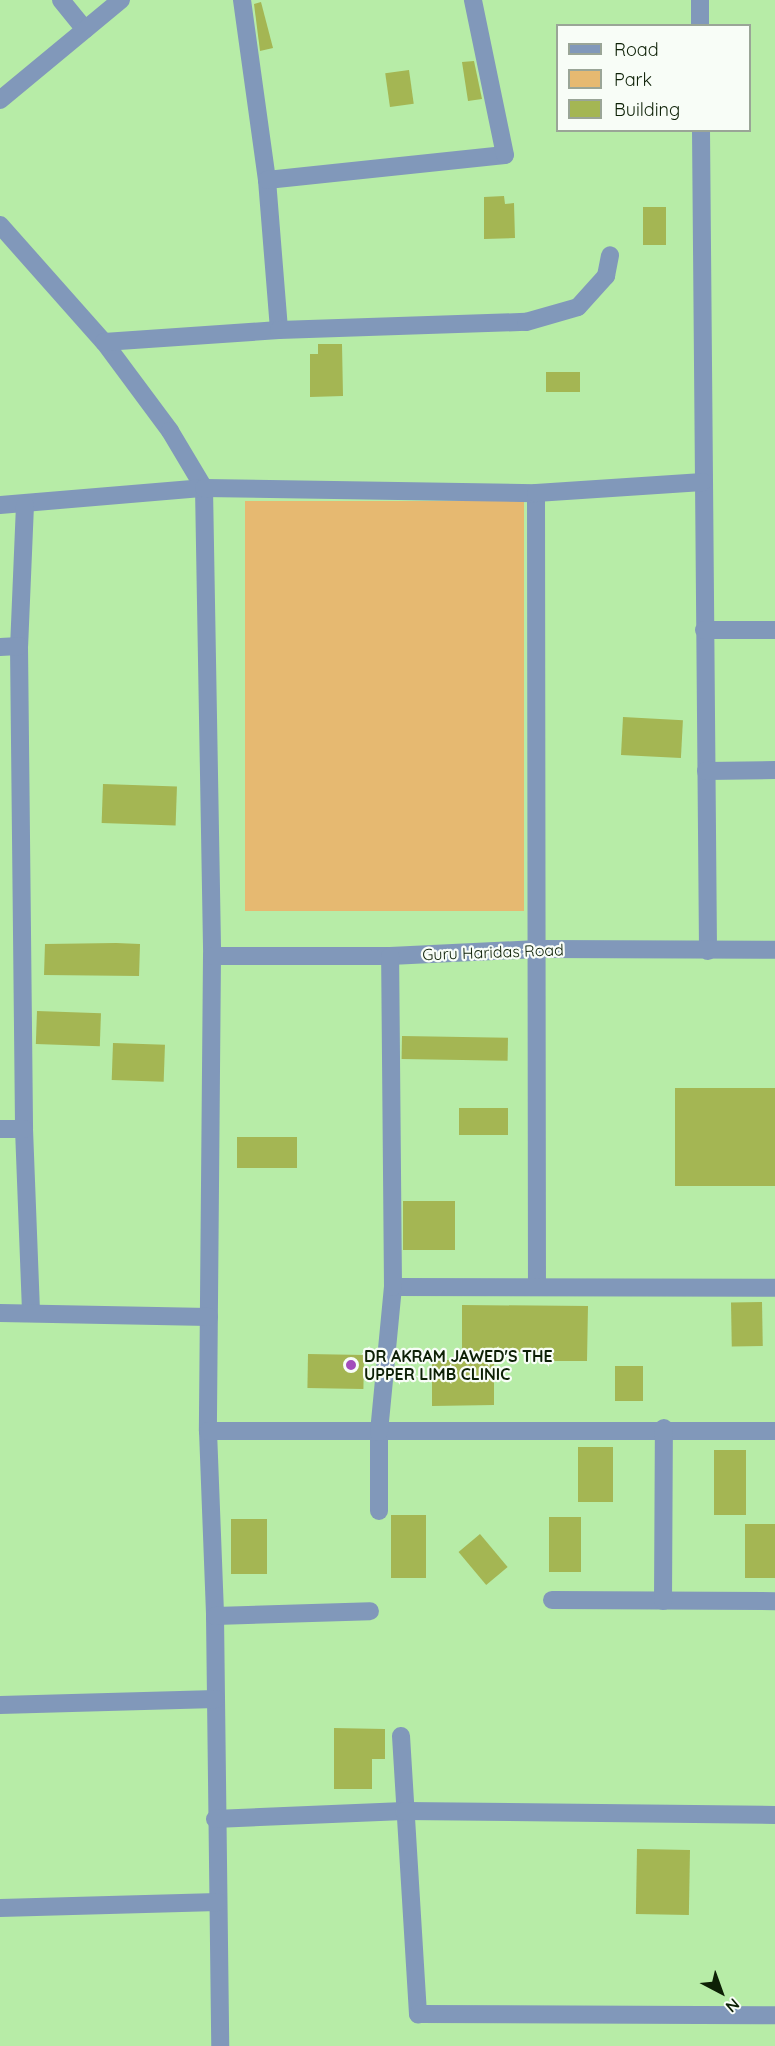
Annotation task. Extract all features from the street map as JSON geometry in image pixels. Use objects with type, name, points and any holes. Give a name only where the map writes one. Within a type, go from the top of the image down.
[{"type":"street","points":[[61,0],[85,30]]},
{"type":"street","points":[[0,100],[121,0]]},
{"type":"street","points":[[242,0],[267,180],[279,330]]},
{"type":"street","points":[[267,180],[505,156],[473,0]]},
{"type":"street","points":[[700,0],[700,24]]},
{"type":"street","points":[[701,132],[708,951]]},
{"type":"street","points":[[0,225],[104,342],[170,431],[204,488],[212,956],[208,1431],[215,1616],[215,1819],[220,2046]]},
{"type":"street","points":[[104,342],[279,330],[526,322],[578,307],[606,276],[610,255]]},
{"type":"street","points":[[0,505],[25,505],[204,488],[536,493],[703,482]]},
{"type":"street","points":[[536,493],[537,1285]]},
{"type":"street","points":[[25,505],[19,646],[24,1129],[31,1312]]},
{"type":"street","points":[[704,630],[775,630]]},
{"type":"street","points":[[0,647],[19,646]]},
{"type":"street","points":[[706,771],[775,770]]},
{"type":"street","name":"Guru Haridas Road","points":[[212,956],[390,956],[538,949],[775,950]]},
{"type":"street","points":[[379,1511],[379,1432],[393,1287],[390,956]]},
{"type":"street","points":[[0,1129],[24,1129]]},
{"type":"street","points":[[393,1287],[537,1285],[775,1288]]},
{"type":"street","points":[[0,1312],[209,1317]]},
{"type":"street","points":[[208,1431],[379,1432],[664,1428],[775,1431]]},
{"type":"street","points":[[663,1601],[664,1428]]},
{"type":"street","points":[[552,1600],[775,1601]]},
{"type":"street","points":[[215,1616],[370,1611]]},
{"type":"street","points":[[0,1705],[216,1699]]},
{"type":"street","points":[[401,1736],[418,2014],[775,2015]]},
{"type":"street","points":[[215,1819],[404,1811],[775,1815]]},
{"type":"street","points":[[0,1908],[218,1902]]},
{"type":"green space","points":[[245,501],[524,501],[524,911],[245,911]]},
{"type":"building","points":[[261,2],[273,48],[260,51],[254,4]]},
{"type":"building","points":[[474,61],[482,99],[468,101],[462,62]]},
{"type":"building","points":[[409,70],[414,104],[390,107],[385,73]]},
{"type":"building","points":[[504,196],[505,204],[514,203],[515,238],[484,239],[484,197]]},
{"type":"building","points":[[643,207],[666,207],[666,245],[643,245]]},
{"type":"building","points":[[318,344],[342,344],[343,396],[310,397],[310,354],[318,354]]},
{"type":"building","points":[[546,372],[580,372],[580,392],[546,392]]},
{"type":"building","points":[[623,717],[683,720],[681,758],[621,755]]},
{"type":"building","points":[[103,784],[177,787],[176,826],[102,823]]},
{"type":"building","points":[[45,944],[140,944],[139,976],[44,975]]},
{"type":"building","points":[[37,1011],[101,1013],[100,1046],[36,1044]]},
{"type":"building","points":[[402,1036],[508,1038],[508,1061],[402,1059]]},
{"type":"building","points":[[113,1043],[165,1045],[164,1082],[112,1080]]},
{"type":"building","points":[[675,1088],[775,1088],[775,1186],[675,1186]]},
{"type":"building","points":[[459,1108],[508,1108],[508,1135],[459,1135]]},
{"type":"building","points":[[237,1137],[297,1137],[297,1168],[237,1168]]},
{"type":"building","points":[[403,1201],[455,1201],[455,1250],[403,1250]]},
{"type":"building","points":[[762,1302],[763,1346],[732,1347],[731,1303]]},
{"type":"building","points":[[462,1305],[588,1306],[587,1361],[552,1361],[552,1352],[494,1352],[494,1405],[432,1406],[432,1360],[462,1360]]},
{"type":"building","points":[[308,1354],[364,1355],[363,1389],[307,1388]]},
{"type":"building","points":[[615,1366],[643,1366],[643,1401],[615,1401]]},
{"type":"building","points":[[578,1447],[613,1447],[613,1502],[578,1502]]},
{"type":"building","points":[[714,1450],[746,1450],[746,1515],[714,1515]]},
{"type":"building","points":[[391,1515],[426,1515],[426,1578],[391,1578]]},
{"type":"building","points":[[549,1517],[581,1517],[581,1572],[549,1572]]},
{"type":"building","points":[[231,1519],[267,1519],[267,1574],[231,1574]]},
{"type":"building","points":[[745,1524],[775,1524],[775,1578],[745,1578]]},
{"type":"building","points":[[480,1534],[508,1567],[486,1585],[459,1552]]},
{"type":"building","points":[[334,1728],[385,1729],[385,1759],[372,1759],[372,1789],[334,1789]]},
{"type":"building","points":[[637,1849],[690,1850],[689,1915],[636,1914]]},
{"type":"place","name":"DR AKRAM JAWED'S THE UPPER LIMB CLINIC","points":[[351,1365]]}]
